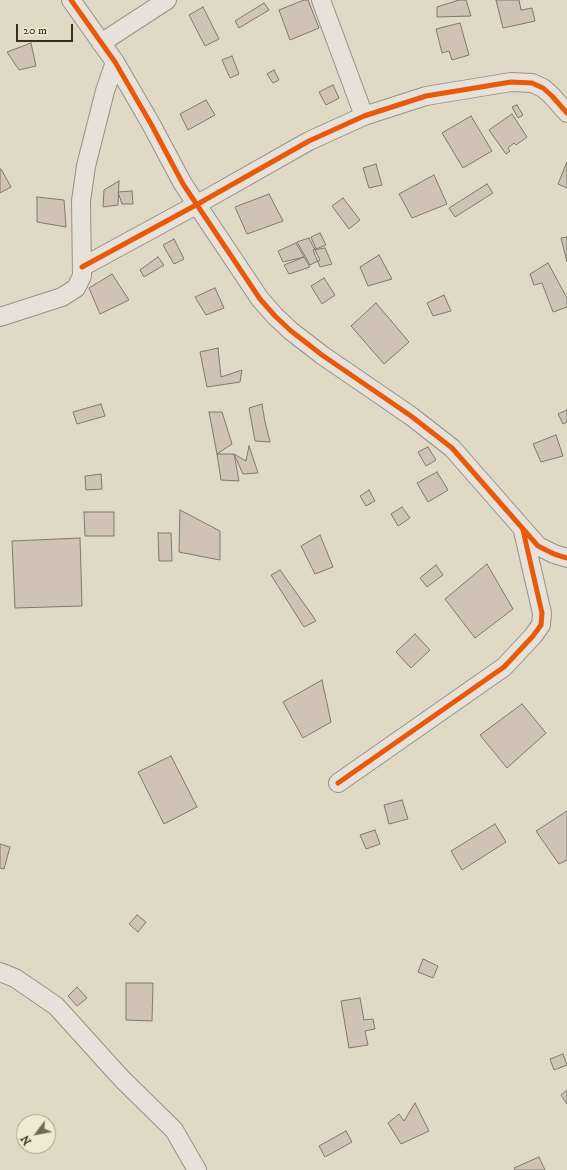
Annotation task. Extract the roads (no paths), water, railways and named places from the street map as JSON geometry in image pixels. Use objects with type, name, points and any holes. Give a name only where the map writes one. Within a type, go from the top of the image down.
[{"type":"street","points":[[70,0],[115,62],[196,205],[260,298],[275,316],[291,331],[322,355],[411,416],[452,448],[538,546],[554,554],[567,558]]},
{"type":"street","points":[[101,43],[167,0]]},
{"type":"street","points":[[321,0],[364,116]]},
{"type":"street","points":[[0,317],[62,298],[76,288],[82,276],[81,201],[86,166],[105,91],[115,62]]},
{"type":"street","points":[[82,268],[309,141],[364,116],[426,96],[511,82],[532,83],[543,88],[567,113]]},
{"type":"street","points":[[338,783],[504,667],[534,636],[541,625],[542,612],[522,528]]},
{"type":"street","points":[[0,972],[15,978],[56,1006],[122,1079],[174,1130],[197,1170]]}]
